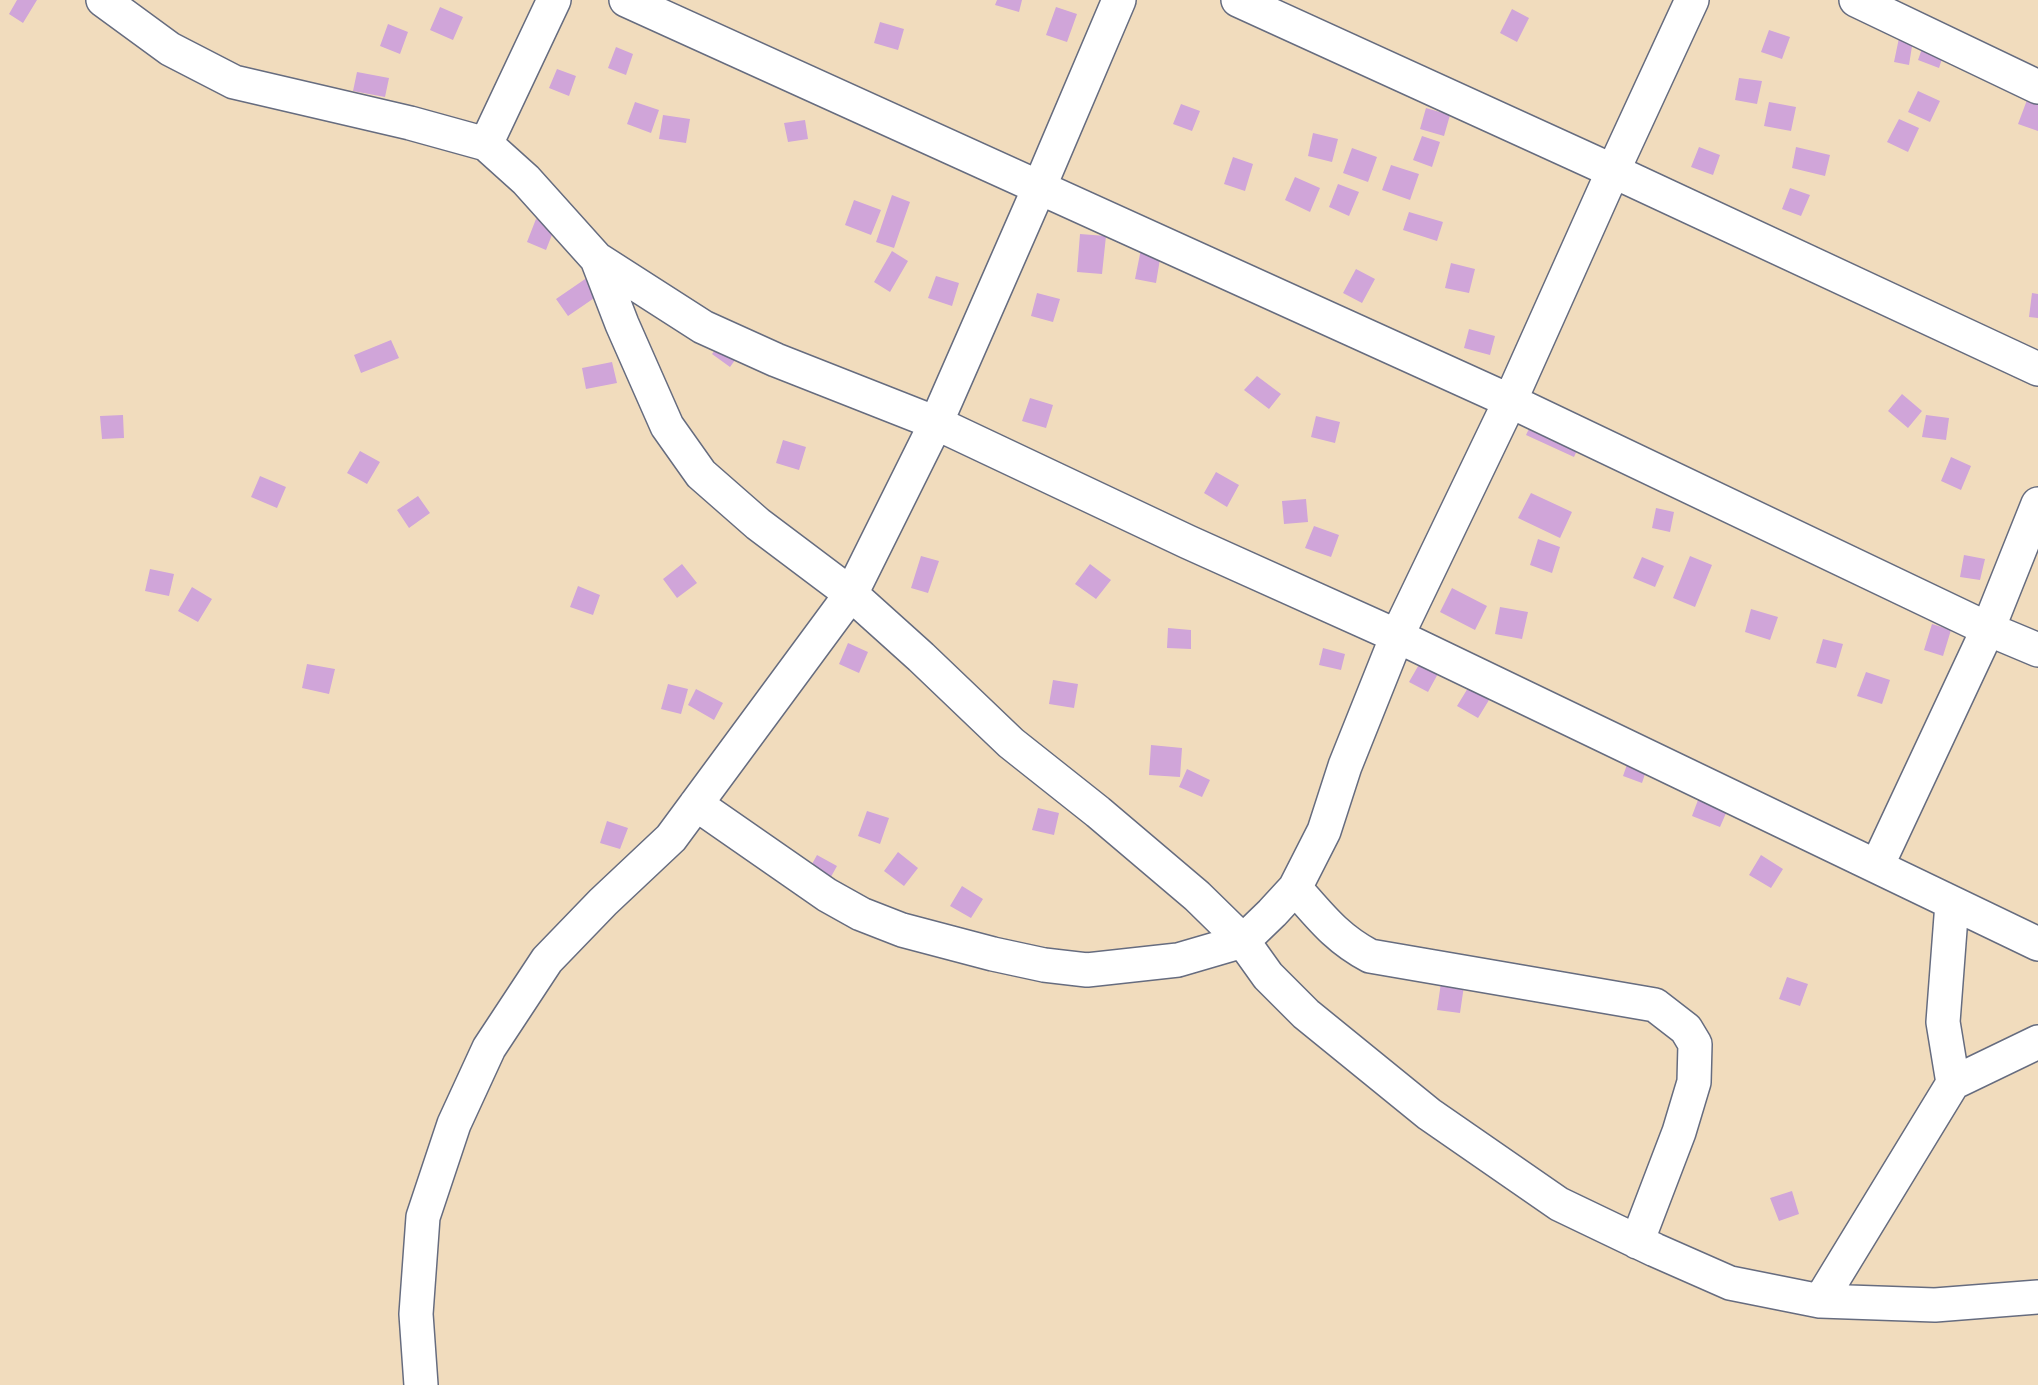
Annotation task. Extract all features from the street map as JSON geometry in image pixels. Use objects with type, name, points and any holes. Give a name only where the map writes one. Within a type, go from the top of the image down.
[{"type":"street","points":[[103,0],[171,49],[234,82],[410,123],[486,144],[526,180],[597,259],[704,327],[776,360],[936,423],[1188,542],[1397,636],[2038,944]]},
{"type":"street","points":[[486,144],[554,0]]},
{"type":"street","points":[[626,0],[1510,401],[1988,629],[2038,650]]},
{"type":"street","points":[[421,1385],[416,1314],[423,1217],[454,1124],[489,1048],[548,960],[603,902],[671,838],[851,594],[936,423],[1119,0]]},
{"type":"street","points":[[1238,0],[2038,369]]},
{"type":"street","points":[[696,804],[827,895],[861,914],[902,930],[993,954],[1044,965],[1086,970],[1178,960],[1243,941],[1295,888],[1324,831],[1345,766],[1397,636],[1510,401],[1692,0]]},
{"type":"street","points":[[1856,0],[2038,87]]},
{"type":"street","points":[[597,259],[622,324],[668,426],[701,474],[758,524],[851,594],[1011,743],[1160,863],[1243,941],[1268,976],[1306,1014],[1429,1114],[1559,1204],[1730,1283],[1820,1301],[1935,1305],[2038,1297]]},
{"type":"street","points":[[1877,866],[1988,629],[2038,504]]},
{"type":"street","points":[[1295,888],[1333,930],[1350,945],[1370,956],[1655,1005],[1686,1029],[1695,1044],[1694,1082],[1679,1132],[1637,1242]]},
{"type":"street","points":[[1952,903],[1943,1022],[1953,1083]]},
{"type":"street","points":[[1820,1301],[1953,1083],[2038,1042]]},
{"type":"building","points":[[17,0],[37,0],[23,23],[9,14]]},
{"type":"building","points":[[997,0],[1022,0],[1019,12],[995,5]]},
{"type":"building","points":[[440,7],[463,17],[453,40],[430,30]]},
{"type":"building","points":[[1056,7],[1077,14],[1067,42],[1046,35]]},
{"type":"building","points":[[1512,9],[1529,18],[1517,42],[1500,33]]},
{"type":"building","points":[[880,22],[904,29],[898,50],[874,43]]},
{"type":"building","points":[[388,24],[408,32],[400,54],[380,46]]},
{"type":"building","points":[[1769,30],[1790,37],[1782,59],[1761,52]]},
{"type":"building","points":[[1899,38],[1913,40],[1909,65],[1894,62]]},
{"type":"building","points":[[1925,40],[1946,47],[1939,68],[1918,60]]},
{"type":"building","points":[[616,47],[633,54],[626,75],[608,68]]},
{"type":"building","points":[[557,69],[576,76],[569,96],[549,88]]},
{"type":"building","points":[[357,72],[389,78],[385,97],[353,91]]},
{"type":"building","points":[[1739,78],[1762,81],[1757,104],[1735,100]]},
{"type":"building","points":[[1918,91],[1940,101],[1930,122],[1908,112]]},
{"type":"building","points":[[2027,100],[2038,104],[2038,131],[2018,124]]},
{"type":"building","points":[[635,102],[659,110],[651,133],[627,124]]},
{"type":"building","points":[[1769,102],[1796,107],[1791,131],[1764,126]]},
{"type":"building","points":[[1181,104],[1200,111],[1192,131],[1173,124]]},
{"type":"building","points":[[1426,108],[1450,115],[1444,136],[1420,129]]},
{"type":"building","points":[[663,115],[690,119],[686,143],[659,139]]},
{"type":"building","points":[[1899,119],[1919,128],[1908,152],[1887,142]]},
{"type":"building","points":[[805,120],[808,139],[788,142],[784,123]]},
{"type":"building","points":[[1313,133],[1338,139],[1332,162],[1308,156]]},
{"type":"building","points":[[1422,136],[1440,142],[1432,167],[1413,160]]},
{"type":"building","points":[[1699,147],[1720,155],[1713,175],[1691,167]]},
{"type":"building","points":[[1796,147],[1830,155],[1825,176],[1792,168]]},
{"type":"building","points":[[1352,148],[1377,157],[1368,182],[1343,173]]},
{"type":"building","points":[[1233,157],[1253,164],[1245,191],[1224,184]]},
{"type":"building","points":[[1391,165],[1419,174],[1410,200],[1382,190]]},
{"type":"building","points":[[1295,177],[1320,188],[1310,212],[1285,200]]},
{"type":"building","points":[[1338,184],[1359,192],[1349,216],[1329,207]]},
{"type":"building","points":[[1790,188],[1810,195],[1801,216],[1782,209]]},
{"type":"building","points":[[892,195],[910,202],[894,248],[876,242]]},
{"type":"building","points":[[854,200],[881,210],[871,235],[845,225]]},
{"type":"building","points":[[1409,212],[1443,222],[1437,241],[1403,230]]},
{"type":"building","points":[[536,219],[555,227],[546,250],[527,242]]},
{"type":"building","points":[[1080,234],[1106,236],[1102,274],[1077,272]]},
{"type":"building","points":[[1141,249],[1161,253],[1156,283],[1135,279]]},
{"type":"building","points":[[892,251],[908,261],[890,292],[874,282]]},
{"type":"building","points":[[1451,263],[1475,269],[1469,293],[1445,288]]},
{"type":"building","points":[[1356,269],[1375,279],[1362,303],[1343,293]]},
{"type":"building","points":[[591,275],[603,292],[568,316],[556,299]]},
{"type":"building","points":[[936,276],[959,283],[952,306],[928,298]]},
{"type":"building","points":[[1037,293],[1060,299],[1053,322],[1031,316]]},
{"type":"building","points":[[2032,293],[2038,294],[2038,318],[2029,317]]},
{"type":"building","points":[[1469,329],[1495,336],[1490,355],[1464,348]]},
{"type":"building","points":[[726,336],[743,349],[730,367],[712,354]]},
{"type":"building","points":[[391,340],[399,358],[361,373],[354,355]]},
{"type":"building","points":[[612,362],[617,383],[586,389],[582,368]]},
{"type":"building","points":[[1257,376],[1281,394],[1269,409],[1244,390]]},
{"type":"building","points":[[1902,394],[1922,411],[1908,428],[1888,411]]},
{"type":"building","points":[[1030,398],[1053,405],[1046,428],[1022,421]]},
{"type":"building","points":[[123,415],[124,438],[102,439],[100,416]]},
{"type":"building","points":[[1926,415],[1949,418],[1946,440],[1922,437]]},
{"type":"building","points":[[1316,416],[1340,422],[1335,443],[1311,437]]},
{"type":"building","points":[[1535,416],[1583,437],[1574,457],[1526,435]]},
{"type":"building","points":[[783,440],[806,447],[799,470],[776,463]]},
{"type":"building","points":[[360,451],[380,462],[367,484],[347,473]]},
{"type":"building","points":[[1951,457],[1971,466],[1961,490],[1941,481]]},
{"type":"building","points":[[1216,472],[1239,485],[1227,507],[1204,493]]},
{"type":"building","points":[[260,476],[286,487],[277,508],[251,497]]},
{"type":"building","points":[[1531,493],[1572,512],[1560,538],[1518,518]]},
{"type":"building","points":[[418,496],[430,513],[409,528],[397,510]]},
{"type":"building","points":[[1306,499],[1308,522],[1284,524],[1282,501]]},
{"type":"building","points":[[1656,508],[1674,512],[1670,532],[1652,528]]},
{"type":"building","points":[[1314,526],[1339,535],[1331,557],[1305,548]]},
{"type":"building","points":[[1538,539],[1560,547],[1552,573],[1530,565]]},
{"type":"building","points":[[1964,555],[1985,559],[1980,580],[1960,577]]},
{"type":"building","points":[[921,556],[939,561],[928,593],[911,588]]},
{"type":"building","points":[[1690,556],[1712,565],[1695,607],[1673,598]]},
{"type":"building","points":[[1642,557],[1664,566],[1655,587],[1633,578]]},
{"type":"building","points":[[682,564],[697,583],[677,598],[663,579]]},
{"type":"building","points":[[1090,564],[1111,580],[1096,599],[1075,584]]},
{"type":"building","points":[[150,569],[174,574],[169,596],[145,591]]},
{"type":"building","points":[[578,586],[600,595],[593,615],[570,607]]},
{"type":"building","points":[[192,587],[212,599],[198,622],[178,611]]},
{"type":"building","points":[[1452,588],[1487,606],[1475,630],[1440,612]]},
{"type":"building","points":[[1500,607],[1528,612],[1522,639],[1495,634]]},
{"type":"building","points":[[1751,609],[1778,617],[1770,640],[1745,632]]},
{"type":"building","points":[[1932,624],[1951,630],[1943,656],[1924,650]]},
{"type":"building","points":[[1168,628],[1191,630],[1191,649],[1167,648]]},
{"type":"building","points":[[1823,639],[1843,644],[1836,668],[1816,663]]},
{"type":"building","points":[[848,643],[868,652],[859,673],[839,664]]},
{"type":"building","points":[[1323,648],[1345,654],[1341,670],[1319,665]]},
{"type":"building","points":[[1421,661],[1440,670],[1428,692],[1409,682]]},
{"type":"building","points":[[307,664],[335,669],[329,694],[302,688]]},
{"type":"building","points":[[1866,672],[1890,680],[1882,704],[1857,696]]},
{"type":"building","points":[[1053,680],[1078,684],[1074,708],[1049,704]]},
{"type":"building","points":[[668,684],[688,689],[681,714],[661,709]]},
{"type":"building","points":[[1468,688],[1489,700],[1478,718],[1457,706]]},
{"type":"building","points":[[696,689],[723,703],[714,720],[688,705]]},
{"type":"building","points":[[1151,745],[1182,748],[1180,777],[1149,775]]},
{"type":"building","points":[[1631,753],[1650,759],[1642,783],[1623,776]]},
{"type":"building","points":[[1187,769],[1210,780],[1202,797],[1179,787]]},
{"type":"building","points":[[1701,792],[1730,804],[1720,827],[1692,816]]},
{"type":"building","points":[[1038,808],[1059,813],[1054,835],[1032,830]]},
{"type":"building","points":[[867,811],[889,818],[880,844],[858,836]]},
{"type":"building","points":[[607,821],[628,828],[620,849],[600,843]]},
{"type":"building","points":[[898,852],[918,868],[904,886],[884,871]]},
{"type":"building","points":[[817,855],[837,866],[827,884],[807,873]]},
{"type":"building","points":[[1761,855],[1783,869],[1771,888],[1749,875]]},
{"type":"building","points":[[962,886],[983,899],[971,918],[950,906]]},
{"type":"building","points":[[1442,976],[1465,979],[1460,1013],[1437,1010]]},
{"type":"building","points":[[1787,977],[1808,984],[1800,1006],[1779,999]]},
{"type":"building","points":[[1792,1191],[1799,1214],[1779,1221],[1770,1198]]}]
